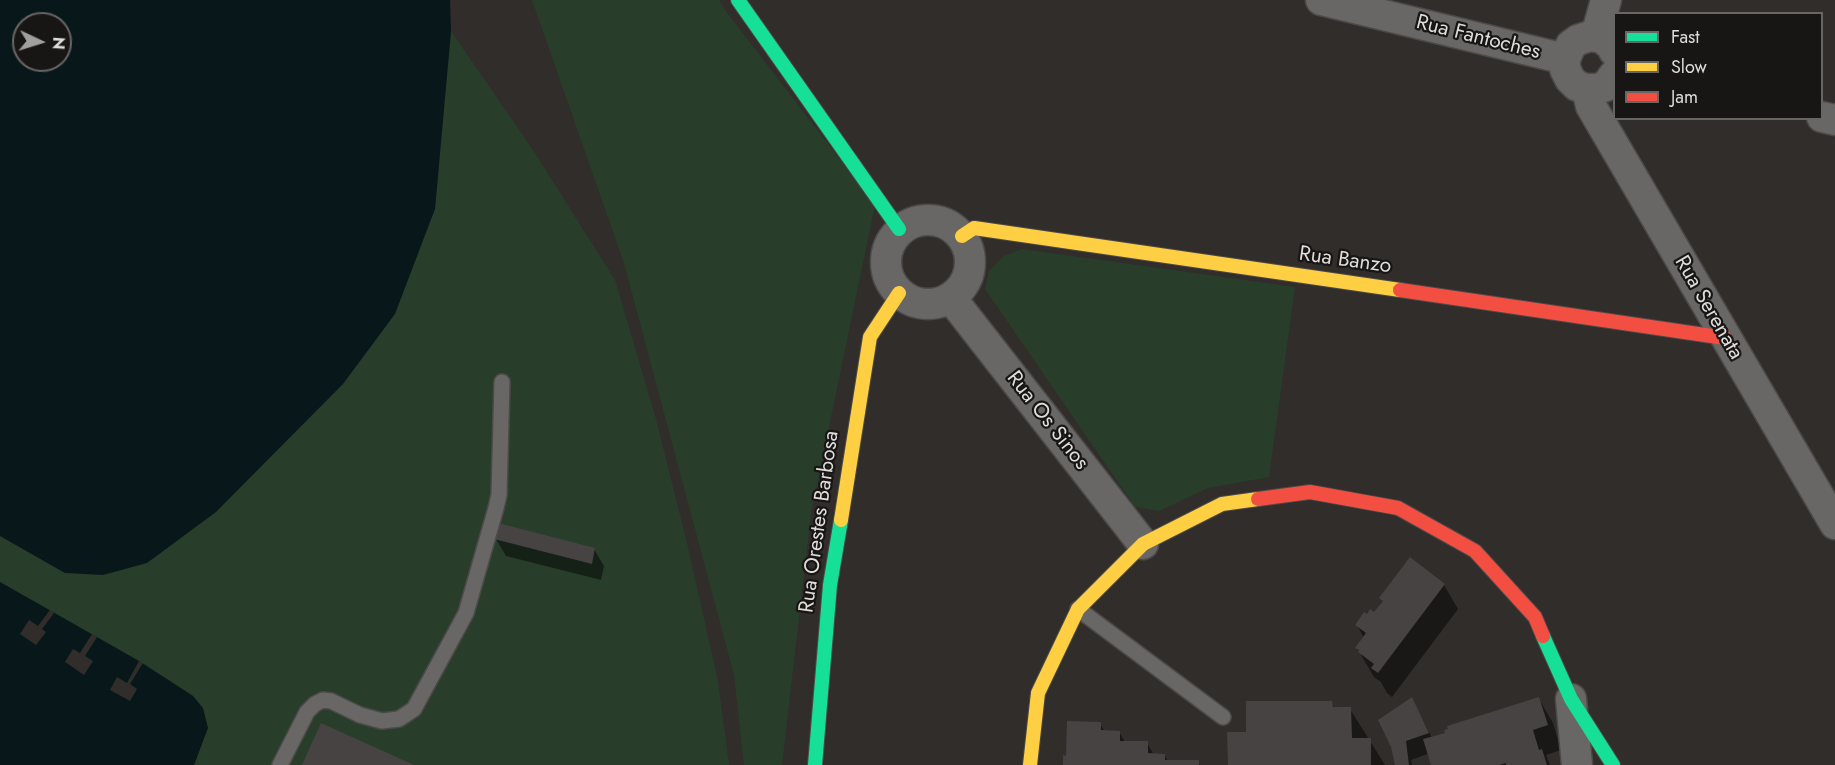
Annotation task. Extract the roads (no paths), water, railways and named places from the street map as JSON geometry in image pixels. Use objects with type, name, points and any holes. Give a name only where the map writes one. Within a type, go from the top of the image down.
[{"type":"street","points":[[738,0],[899,229]]},
{"type":"street","name":"Rua Fantoches","points":[[1321,0],[1565,59]]},
{"type":"street","points":[[1606,0],[1605,43],[1578,40],[1567,51],[1565,69],[1569,79],[1577,86],[1587,89],[1606,86],[1613,76]]},
{"type":"street","name":"Rua Serenata","points":[[1587,89],[1591,106],[1835,524]]},
{"type":"street","points":[[918,220],[939,220],[952,226],[962,236],[969,248],[968,276],[951,298],[924,305],[910,301],[890,282],[885,268],[886,254],[890,240],[899,229],[918,220]]},
{"type":"street","name":"Rua Banzo","points":[[962,236],[974,228],[1725,338]]},
{"type":"street","name":"Rua Orestes Barbosa","points":[[815,765],[830,585],[870,337],[899,293]]},
{"type":"street","name":"Rua Os Sinos","points":[[951,298],[1143,544]]},
{"type":"street","points":[[1030,765],[1038,693],[1077,609],[1143,544],[1222,504],[1310,492],[1398,508],[1475,551],[1535,617],[1571,699],[1613,765]]},
{"type":"street","points":[[1571,699],[1577,765]]},
{"type":"lane","points":[[280,765],[307,712],[323,700],[360,715],[382,720],[399,719],[414,709],[466,613],[500,495],[502,382]]},
{"type":"lane","points":[[1077,609],[1223,717]]}]
